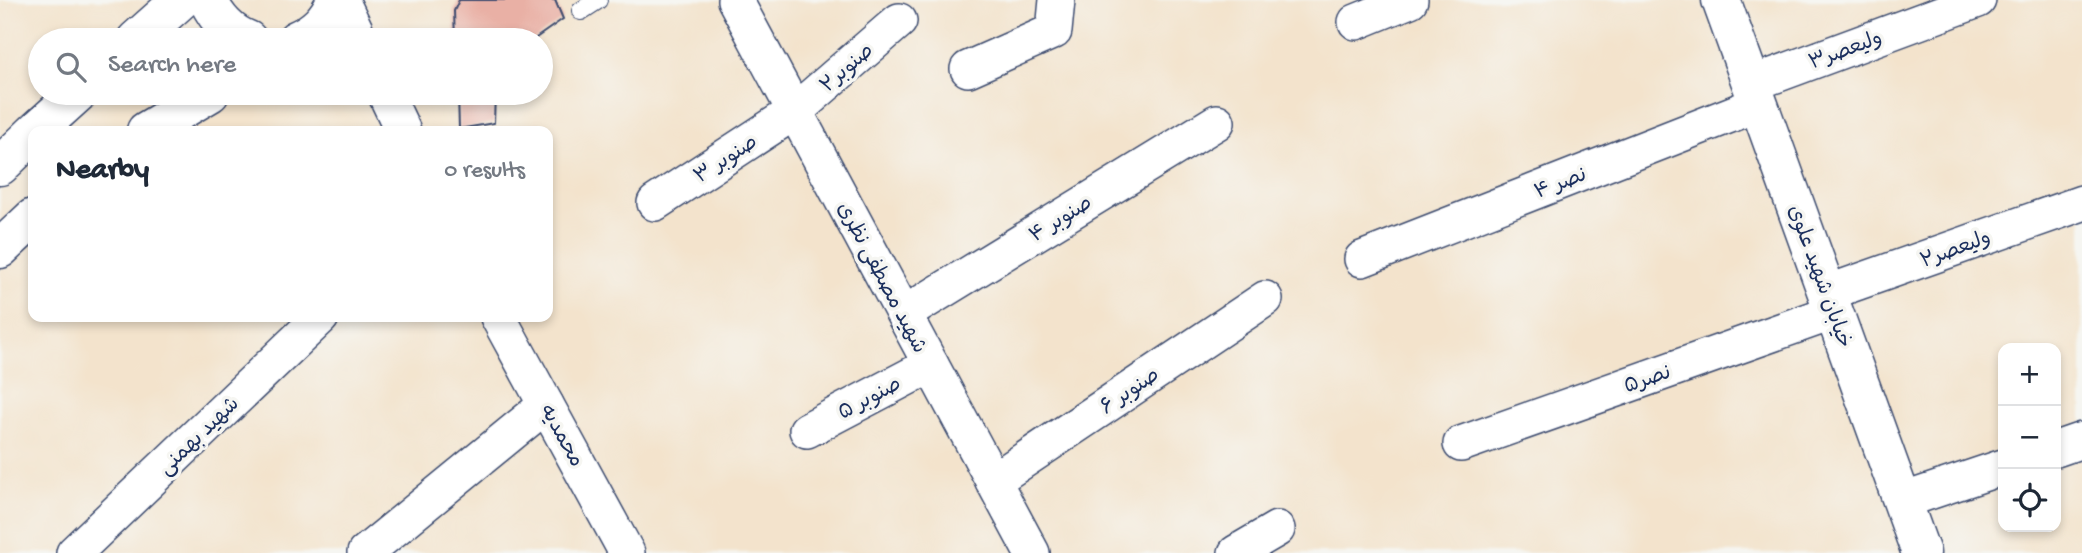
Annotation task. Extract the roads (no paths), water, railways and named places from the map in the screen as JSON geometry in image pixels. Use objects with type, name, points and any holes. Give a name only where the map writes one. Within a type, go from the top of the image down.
[{"type":"main road","points":[[150,28],[181,0]]},
{"type":"main road","points":[[208,0],[214,13],[228,28]]},
{"type":"main road","points":[[317,28],[329,15],[336,0]]},
{"type":"main road","name":"خیابان شهید علوی","points":[[1721,0],[1921,553]]},
{"type":"main road","points":[[43,126],[65,105]]},
{"type":"main road","points":[[154,126],[190,105]]},
{"type":"main road","points":[[0,166],[28,140]]},
{"type":"main road","points":[[0,249],[28,223]]},
{"type":"street","points":[[341,0],[354,28]]},
{"type":"street","name":"شهید مصطفی نظری","points":[[735,0],[1031,553]]},
{"type":"street","points":[[1356,22],[1410,0]]},
{"type":"street","name":"ولیعصر۳","points":[[1755,94],[1978,0]]},
{"type":"street","points":[[968,69],[1056,15]]},
{"type":"street","name":"صنوبر۲","points":[[794,112],[899,21]]},
{"type":"street","name":"نصر ۴","points":[[1362,259],[1755,94]]},
{"type":"street","points":[[391,105],[401,126]]},
{"type":"street","name":"صنوبر ۳","points":[[655,203],[794,112]]},
{"type":"street","name":"صنوبر ۴","points":[[904,314],[1217,122]]},
{"type":"street","name":"ولیعصر۲","points":[[1830,302],[2082,203]]},
{"type":"street","name":"صنوبر ۶","points":[[993,481],[1265,299]]},
{"type":"street","name":"نصر۵","points":[[1461,444],[1830,302]]},
{"type":"street","name":"شهید بهمنی","points":[[74,553],[316,322]]},
{"type":"street","name":"محمدیه","points":[[501,322],[628,553]]},
{"type":"street","name":"صنوبر ۵","points":[[807,430],[931,365]]},
{"type":"street","points":[[365,553],[546,405]]},
{"type":"street","points":[[2061,447],[2082,440]]},
{"type":"street","points":[[1902,501],[1998,469]]},
{"type":"street","points":[[1236,553],[1277,529]]},
{"type":"lane","points":[[581,11],[598,0]]}]
